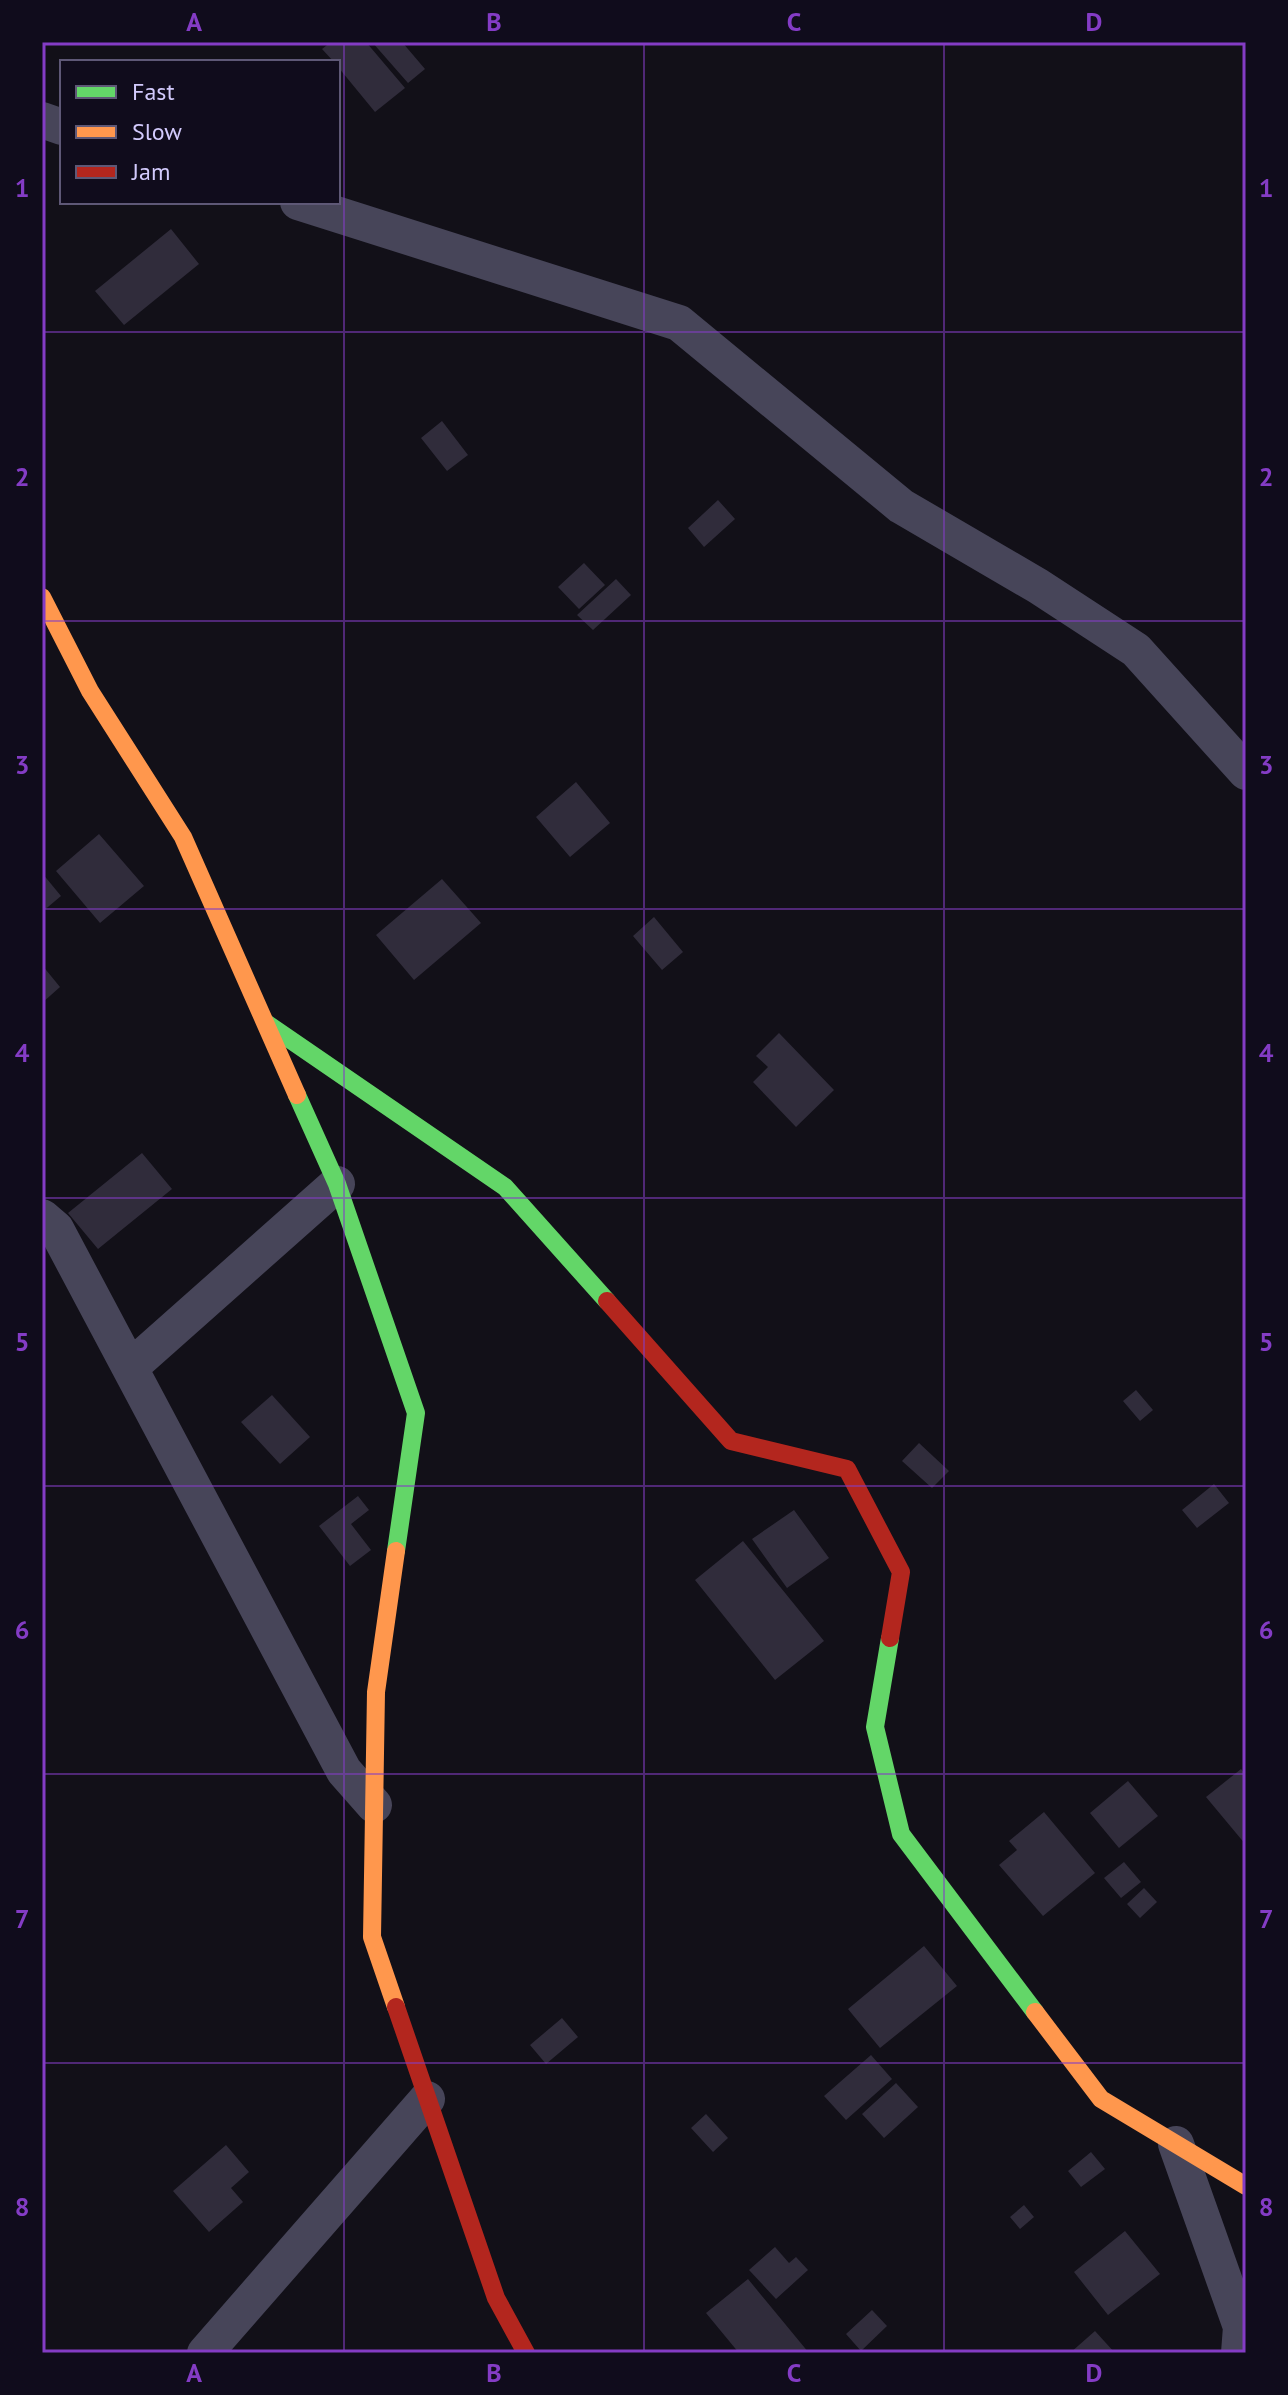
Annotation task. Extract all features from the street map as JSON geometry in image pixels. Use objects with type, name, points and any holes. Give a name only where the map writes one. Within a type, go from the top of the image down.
[{"type":"street","points":[[304,204],[679,323],[901,506],[1038,586],[1136,650],[1246,772]]},
{"type":"street","points":[[42,597],[90,691],[183,837],[337,1184],[416,1413],[376,1692],[372,1937],[496,2298],[526,2353]]},
{"type":"street","points":[[266,1023],[505,1187],[731,1441],[847,1469],[901,1572],[875,1727],[901,1834],[1101,2099],[1246,2186]]},
{"type":"street","points":[[132,1366],[337,1184]]},
{"type":"street","points":[[42,1217],[56,1229],[132,1366],[344,1771],[374,1805]]},
{"type":"street","points":[[205,2353],[427,2099]]},
{"type":"street","points":[[1176,2144],[1241,2327],[1239,2353]]},
{"type":"building","points":[[331,42],[366,42],[405,88],[375,112],[340,69],[340,60],[332,60],[322,49]]},
{"type":"building","points":[[372,42],[402,42],[425,69],[408,83]]},
{"type":"building","points":[[171,229],[199,264],[124,325],[95,291]]},
{"type":"building","points":[[442,421],[468,455],[447,471],[421,438]]},
{"type":"building","points":[[718,500],[735,519],[704,547],[688,528]]},
{"type":"building","points":[[584,563],[605,585],[579,609],[558,587]]},
{"type":"building","points":[[616,579],[631,595],[593,630],[577,615]]},
{"type":"building","points":[[576,782],[610,823],[570,857],[536,817]]},
{"type":"building","points":[[99,834],[144,886],[100,923],[56,871]]},
{"type":"building","points":[[42,873],[61,896],[42,912]]},
{"type":"building","points":[[442,879],[481,923],[414,980],[376,935]]},
{"type":"building","points":[[654,917],[683,952],[662,970],[633,936]]},
{"type":"building","points":[[42,965],[60,987],[42,1003]]},
{"type":"building","points":[[779,1033],[834,1090],[796,1127],[753,1082],[768,1067],[756,1056]]},
{"type":"building","points":[[142,1153],[172,1189],[98,1249],[68,1213]]},
{"type":"building","points":[[1136,1390],[1153,1410],[1140,1421],[1123,1401]]},
{"type":"building","points":[[272,1395],[310,1437],[280,1464],[241,1422]]},
{"type":"building","points":[[919,1443],[949,1471],[932,1488],[902,1461]]},
{"type":"building","points":[[1214,1484],[1229,1503],[1197,1528],[1182,1510]]},
{"type":"building","points":[[358,1496],[369,1510],[351,1524],[371,1550],[350,1566],[319,1526]]},
{"type":"building","points":[[794,1510],[829,1558],[787,1588],[752,1539]]},
{"type":"building","points":[[743,1541],[824,1641],[775,1680],[695,1580]]},
{"type":"building","points":[[1241,1769],[1246,1775],[1246,1845],[1206,1797]]},
{"type":"building","points":[[1128,1781],[1158,1816],[1119,1848],[1090,1813]]},
{"type":"building","points":[[1044,1812],[1095,1873],[1043,1916],[999,1865],[1017,1850],[1009,1841]]},
{"type":"building","points":[[1124,1862],[1141,1882],[1121,1898],[1104,1878]]},
{"type":"building","points":[[1144,1888],[1157,1902],[1140,1918],[1127,1904]]},
{"type":"building","points":[[924,1946],[957,1986],[880,2048],[848,2009]]},
{"type":"building","points":[[562,2018],[578,2037],[546,2064],[530,2045]]},
{"type":"building","points":[[871,2055],[892,2079],[846,2120],[824,2096]]},
{"type":"building","points":[[896,2083],[918,2107],[884,2138],[862,2114]]},
{"type":"building","points":[[706,2114],[728,2138],[713,2152],[691,2128]]},
{"type":"building","points":[[226,2145],[249,2172],[231,2188],[243,2202],[209,2232],[173,2191]]},
{"type":"building","points":[[1091,2152],[1105,2169],[1081,2187],[1068,2171]]},
{"type":"building","points":[[1024,2205],[1034,2217],[1020,2229],[1010,2217]]},
{"type":"building","points":[[1125,2231],[1160,2274],[1108,2315],[1074,2272]]},
{"type":"building","points":[[775,2247],[789,2263],[796,2257],[808,2270],[776,2299],[749,2270]]},
{"type":"building","points":[[748,2279],[809,2353],[739,2353],[706,2313]]},
{"type":"building","points":[[872,2310],[887,2326],[861,2351],[846,2334]]},
{"type":"building","points":[[1095,2331],[1115,2353],[1070,2353]]},
{"type":"traffic: fast","points":[[266,1023],[505,1187],[607,1301]]},
{"type":"traffic: fast","points":[[297,1095],[337,1184],[416,1413],[396,1551]]},
{"type":"traffic: fast","points":[[890,1638],[875,1727],[901,1834],[1035,2012]]},
{"type":"traffic: slow","points":[[42,597],[90,691],[183,837],[297,1095]]},
{"type":"traffic: slow","points":[[396,1551],[376,1692],[372,1937],[396,2007]]},
{"type":"traffic: slow","points":[[1035,2012],[1101,2099],[1246,2186]]},
{"type":"traffic: jam","points":[[607,1301],[731,1441],[847,1469],[901,1572],[890,1638]]},
{"type":"traffic: jam","points":[[396,2007],[496,2298],[526,2353]]}]
